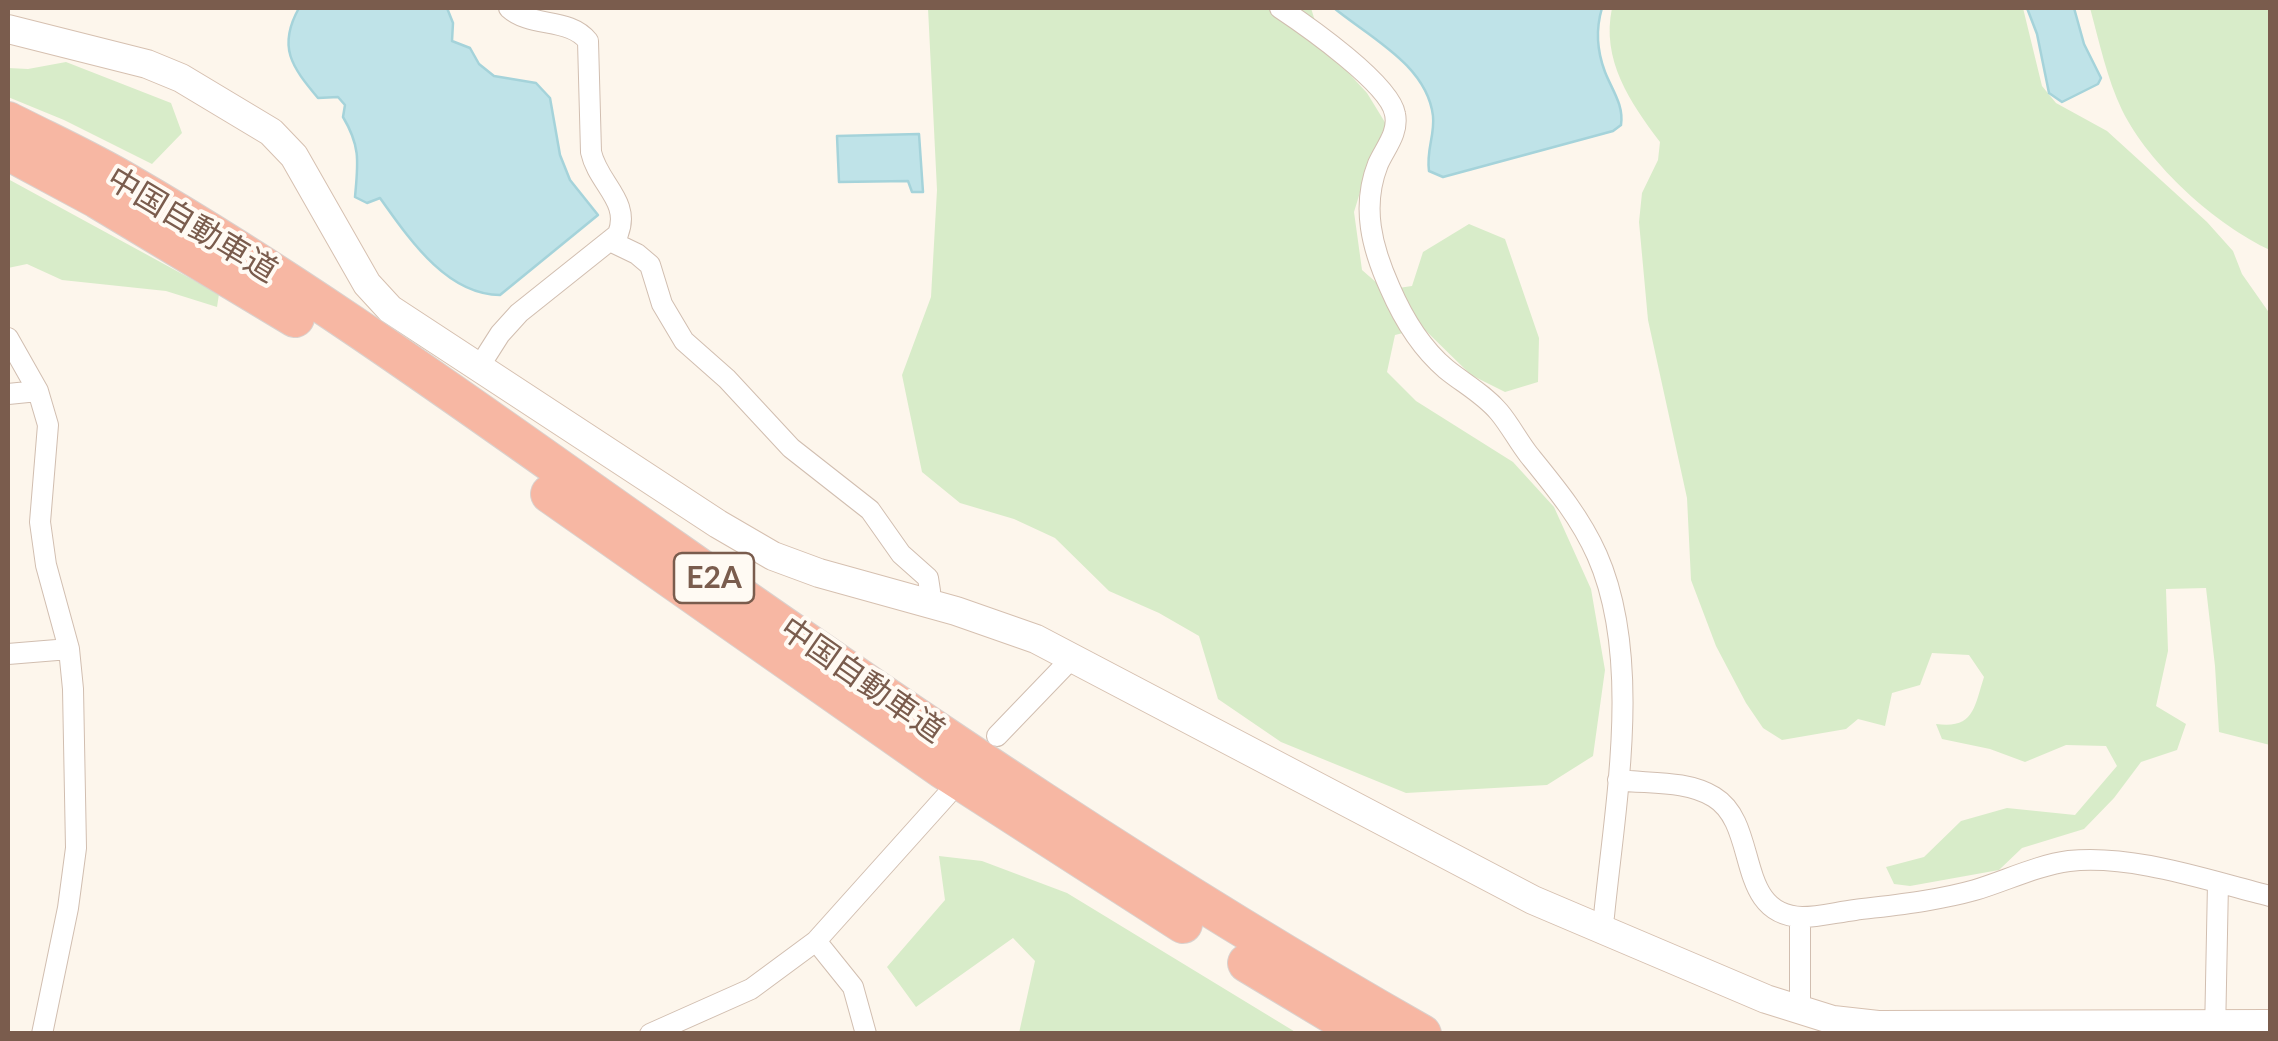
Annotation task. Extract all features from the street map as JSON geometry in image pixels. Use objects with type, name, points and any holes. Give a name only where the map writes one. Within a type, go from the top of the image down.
[{"type":"highway","name":"中国自動車道","points":[[8,121],[126,182],[270,271],[1045,804],[1258,940],[1422,1034]]},
{"type":"highway","name":"中国自動車道","points":[[8,151],[265,298],[400,388],[942,769],[1134,895],[1365,1034]]},
{"type":"street","points":[[480,367],[500,334],[519,313],[618,234],[622,211],[595,170],[591,152],[588,41],[580,32],[532,20],[509,8]]},
{"type":"street","points":[[1280,8],[1368,76],[1389,99],[1396,125],[1373,184],[1370,236],[1398,308],[1443,367],[1496,408],[1554,482],[1598,556],[1617,618],[1621,646],[1618,780],[1604,916],[1598,928]]},
{"type":"street","points":[[8,29],[147,64],[182,78],[270,132],[294,156],[367,284],[390,308],[718,524],[774,556],[1036,639],[1453,860],[1598,928],[1833,1027],[1878,1024],[2215,1029],[2270,1024]]},
{"type":"street","points":[[610,241],[650,265],[662,304],[684,340],[728,380],[791,448],[870,510],[901,554],[928,578],[928,603]]},
{"type":"street","points":[[8,338],[38,391],[48,425],[40,522],[46,564],[69,650],[73,688],[76,848],[42,1034]]},
{"type":"street","points":[[8,394],[38,391]]},
{"type":"street","points":[[8,654],[69,650]]},
{"type":"street","points":[[997,736],[1073,657]]},
{"type":"street","points":[[1618,780],[1686,786],[1715,798],[1732,813],[1742,833],[1754,886],[1768,903],[1800,917],[1964,892],[2064,862],[2122,862],[2270,896]]},
{"type":"street","points":[[650,1034],[751,988],[816,942],[947,795]]},
{"type":"street","points":[[2215,1029],[2218,883]]},
{"type":"street","points":[[1800,917],[1800,1011]]},
{"type":"street","points":[[816,942],[853,987],[866,1034]]},
{"type":"green space","points":[[928,8],[1311,8],[1322,44],[1367,93],[1386,124],[1354,212],[1362,270],[1385,290],[1412,286],[1423,252],[1469,224],[1505,239],[1539,338],[1538,382],[1505,392],[1471,375],[1423,328],[1395,335],[1387,372],[1416,401],[1513,462],[1554,507],[1591,589],[1605,670],[1593,756],[1547,785],[1406,793],[1281,742],[1218,699],[1199,636],[1109,591],[1055,538],[1014,519],[960,503],[922,472],[902,375],[931,297],[937,190]]},
{"type":"green space","points":[[1612,8],[2023,8],[2042,86],[2056,103],[2107,131],[2207,222],[2233,251],[2242,274],[2270,314],[2270,745],[2219,732],[2206,588],[2166,589],[2168,651],[2156,706],[2186,724],[2177,750],[2141,762],[2084,829],[2022,848],[1999,870],[1910,886],[1894,884],[1886,867],[1924,857],[1961,821],[2007,808],[2075,815],[2117,766],[2106,746],[2066,745],[2025,762],[1990,749],[1942,739],[1936,724],[1965,720],[1978,698],[1984,677],[1969,655],[1932,653],[1920,685],[1892,693],[1885,726],[1858,719],[1846,729],[1782,740],[1763,728],[1746,703],[1716,646],[1691,580],[1687,498],[1648,320],[1639,222],[1642,193],[1658,160],[1660,142],[1629,96],[1614,63]]},
{"type":"green space","points":[[2090,8],[2270,8],[2270,250],[2207,209],[2149,152],[2117,98]]},
{"type":"green space","points":[[66,62],[171,103],[182,133],[152,164],[8,97],[8,68],[28,69]]},
{"type":"green space","points":[[8,179],[219,294],[217,307],[166,291],[62,280],[27,264],[8,268]]},
{"type":"green space","points":[[939,856],[982,861],[1067,893],[1297,1033],[1019,1033],[1035,961],[1013,938],[916,1007],[887,967],[945,900]]},
{"type":"water","points":[[299,8],[447,8],[453,23],[452,41],[470,48],[479,64],[494,76],[536,83],[550,98],[560,155],[570,180],[598,215],[500,295],[480,292],[446,275],[416,246],[380,198],[367,203],[355,197],[357,156],[343,117],[345,105],[338,97],[318,98],[290,56],[289,34]]},
{"type":"water","points":[[1334,8],[1602,8],[1599,48],[1619,104],[1621,125],[1613,131],[1443,177],[1429,171],[1433,116],[1420,82],[1394,54]]},
{"type":"water","points":[[2027,8],[2074,8],[2084,44],[2101,78],[2098,84],[2062,102],[2049,93],[2037,34]]},
{"type":"water","points":[[919,134],[923,192],[912,192],[908,181],[839,182],[837,136]]}]
